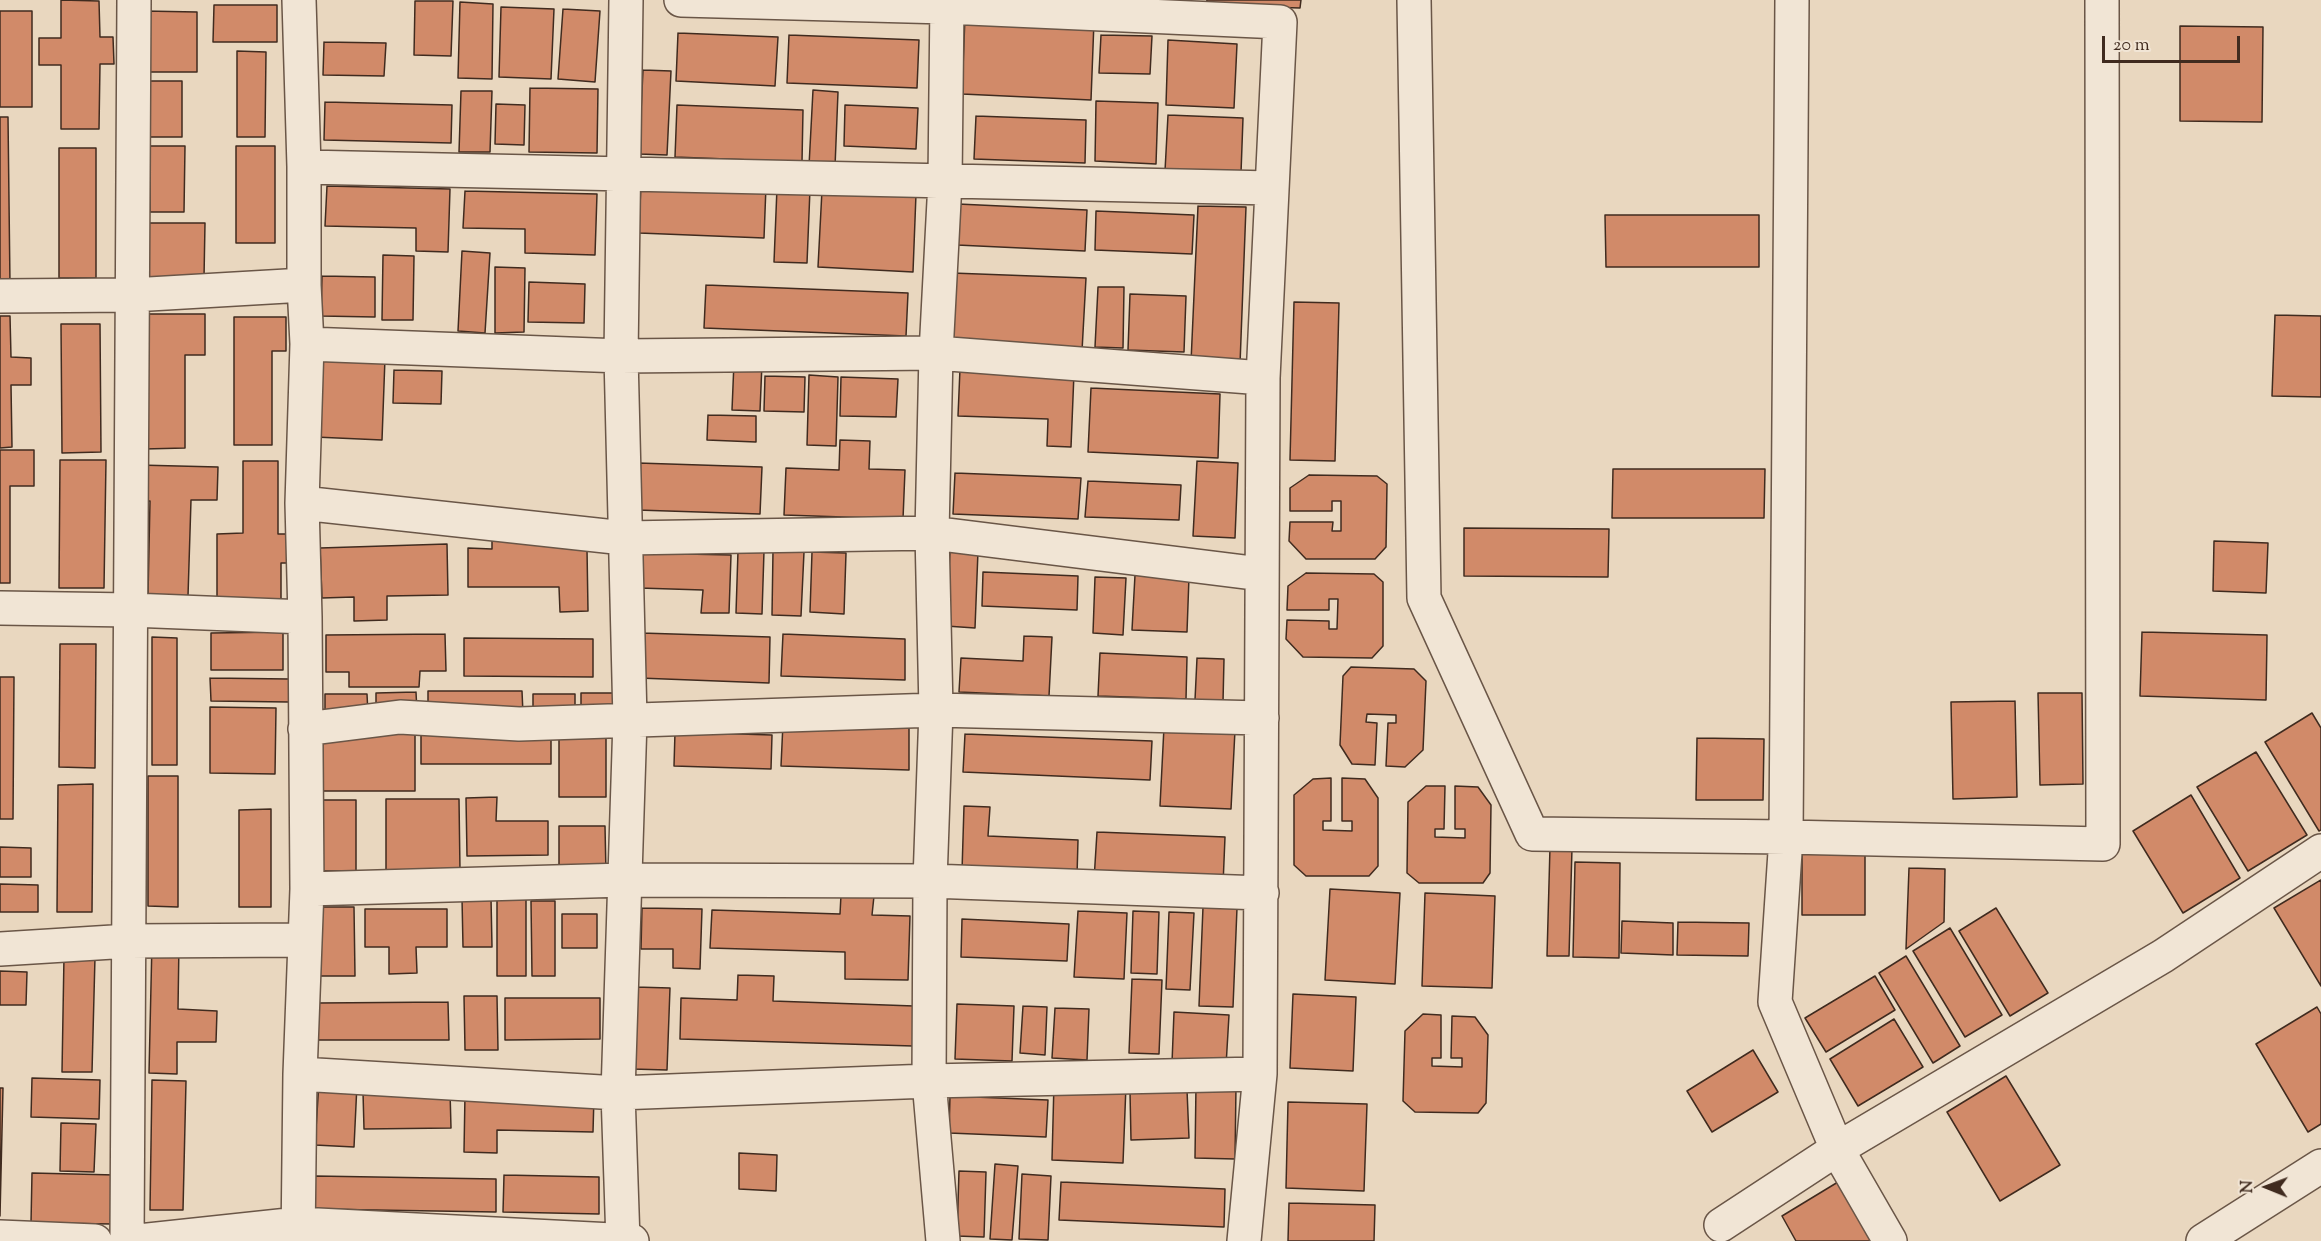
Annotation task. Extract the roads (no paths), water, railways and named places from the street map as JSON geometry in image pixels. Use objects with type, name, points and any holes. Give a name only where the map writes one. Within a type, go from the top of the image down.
[{"type":"street","points":[[127,1241],[134,0]]},
{"type":"street","points":[[298,1232],[300,1074],[307,888],[302,503],[307,344],[299,0]]},
{"type":"street","points":[[623,1241],[618,1093],[630,720],[621,356],[626,0]]},
{"type":"street","points":[[681,0],[946,4],[1280,22],[1263,378],[1260,1074],[1244,1241]]},
{"type":"street","points":[[1414,0],[1424,598],[1532,834],[2103,844],[2102,0]]},
{"type":"street","points":[[1792,0],[1786,837],[1775,1002],[1837,1149],[1890,1241]]},
{"type":"street","points":[[943,1241],[929,1081],[930,881],[936,710],[932,533],[936,353],[945,182],[946,4]]},
{"type":"street","points":[[304,167],[622,172],[945,182],[1272,188]]},
{"type":"street","points":[[0,296],[132,295],[304,285]]},
{"type":"street","points":[[307,344],[621,356],[936,353],[1263,378]]},
{"type":"street","points":[[302,503],[624,538],[932,533],[1261,574]]},
{"type":"street","points":[[0,608],[131,610],[305,617]]},
{"type":"street","points":[[305,729],[400,717],[519,724],[936,710],[1262,718]]},
{"type":"street","points":[[1721,1225],[1837,1149],[2163,956],[2321,851]]},
{"type":"street","points":[[307,888],[625,880],[930,881],[1262,893]]},
{"type":"street","points":[[0,949],[129,941],[304,940]]},
{"type":"street","points":[[300,1074],[618,1093],[929,1081],[1260,1074]]},
{"type":"street","points":[[2203,1241],[2321,1166]]},
{"type":"street","points":[[139,1241],[298,1232],[632,1241]]},
{"type":"street","points":[[0,1237],[95,1241]]}]
